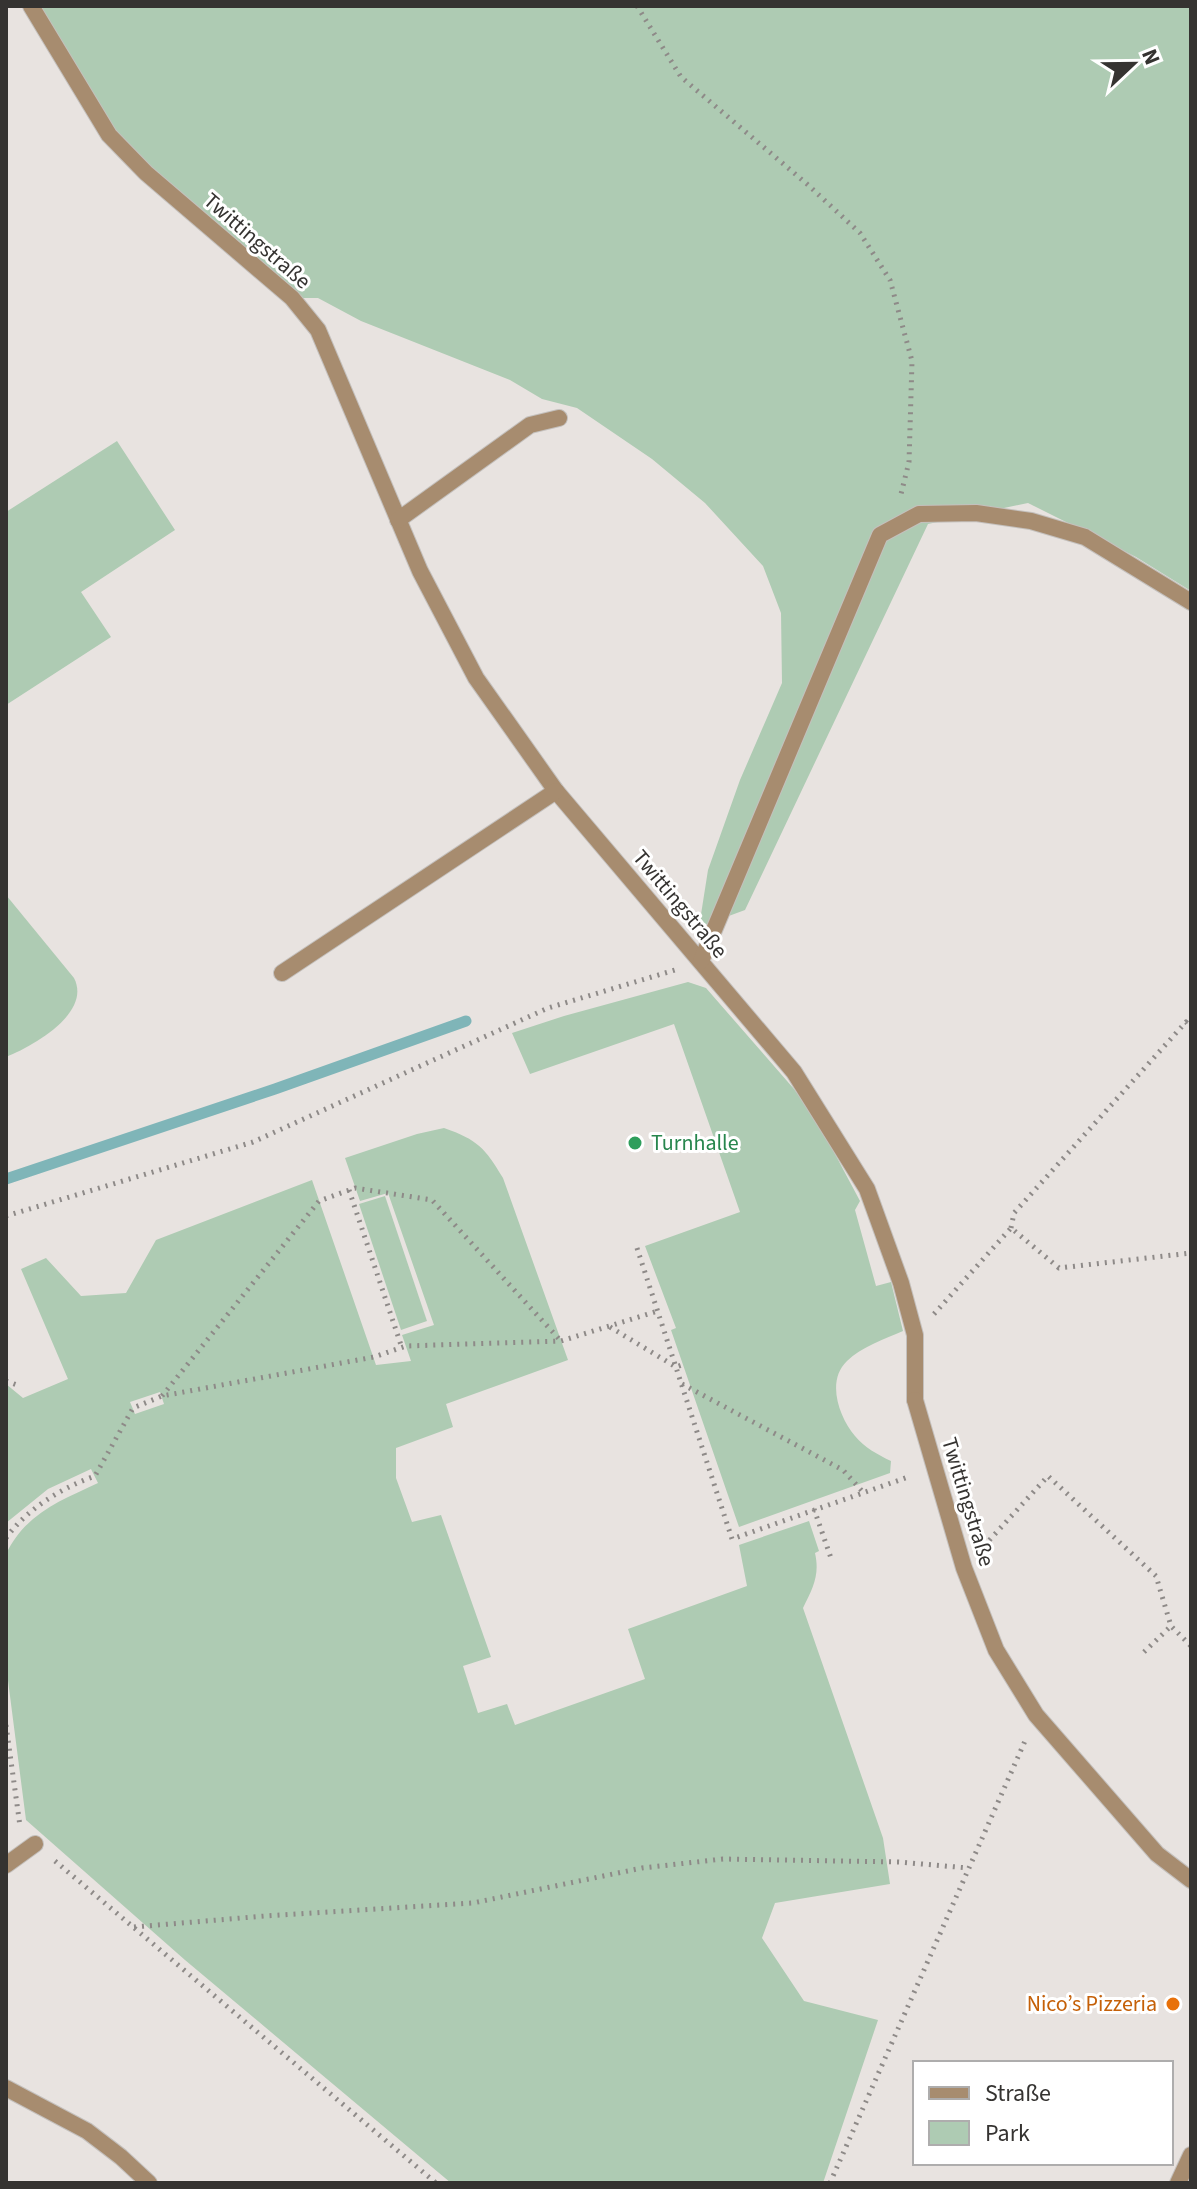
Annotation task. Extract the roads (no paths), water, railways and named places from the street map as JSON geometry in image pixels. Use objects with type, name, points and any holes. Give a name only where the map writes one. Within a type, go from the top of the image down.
[{"type":"street","name":"Twittingstraße","points":[[31,6],[109,135],[146,173],[292,298],[318,330],[420,571],[476,678],[556,791],[794,1072],[867,1189],[901,1283],[915,1335],[915,1400],[964,1568],[996,1650],[1036,1715],[1157,1854],[1191,1880]]},
{"type":"street","points":[[398,520],[530,425],[559,418]]},
{"type":"street","points":[[701,961],[880,535],[919,514],[976,513],[1031,521],[1085,537],[1191,602]]},
{"type":"street","points":[[282,973],[556,791]]},
{"type":"street","points":[[6,1865],[35,1844]]},
{"type":"street","points":[[6,2088],[87,2131],[149,2183]]},
{"type":"street","points":[[1178,2183],[1191,2155]]},
{"type":"waterway","points":[[6,1179],[466,1021]]},
{"type":"place","name":"Turnhalle","points":[[635,1143]]},
{"type":"place","name":"Nico’s Pizzeria","points":[[1173,2004]]}]
